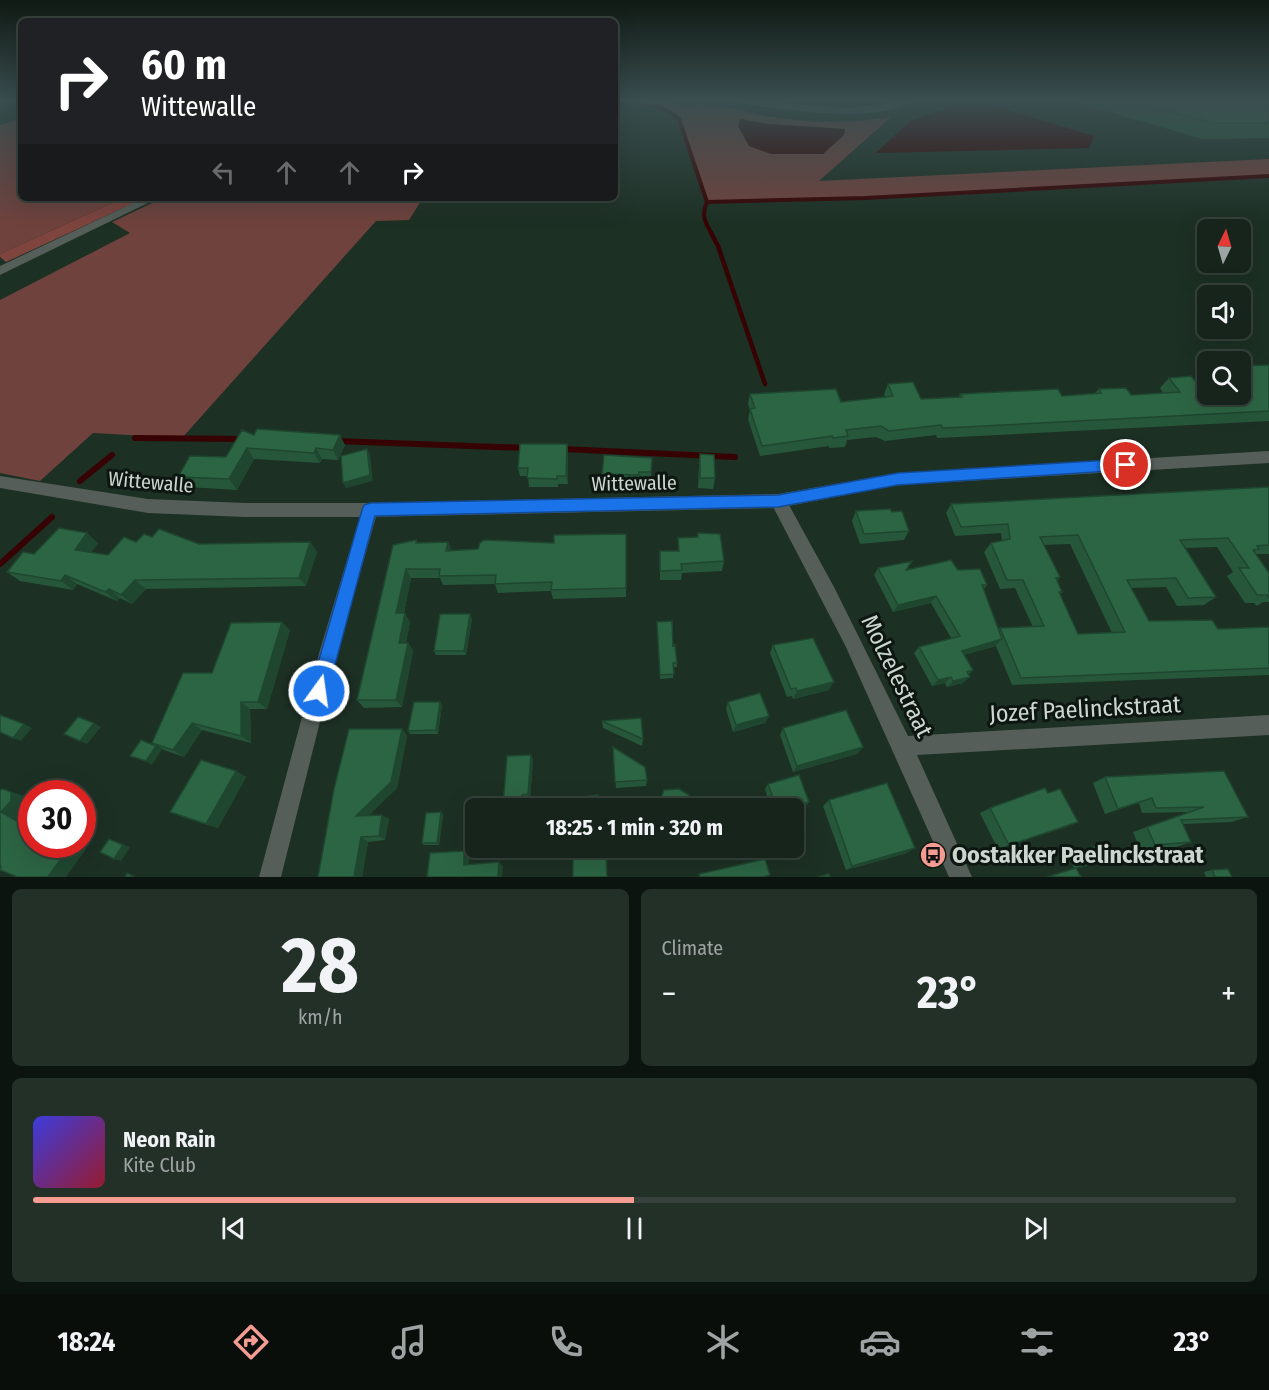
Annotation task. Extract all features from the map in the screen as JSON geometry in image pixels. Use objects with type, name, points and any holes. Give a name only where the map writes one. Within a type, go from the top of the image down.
[{"type":"street","points":[[0,271],[147,201]]},
{"type":"street","name":"Wittewalle","points":[[0,482],[148,506],[245,510],[370,510],[778,501],[898,479],[1269,457]]},
{"type":"street","name":"Molzelestraat","points":[[778,501],[811,557],[903,746],[961,877]]},
{"type":"street","points":[[270,877],[329,650],[370,510]]},
{"type":"street","name":"Jozef Paelinckstraat","points":[[903,746],[1269,725]]},
{"type":"shaded area","points":[[0,141],[18,141],[18,201],[116,201],[0,254]]},
{"type":"shaded area","points":[[686,141],[792,141],[823,154],[835,141],[864,141],[819,181],[1269,159],[1269,176],[865,198],[707,202]]},
{"type":"shaded area","points":[[746,141],[837,141],[823,154],[771,154],[749,146]]},
{"type":"shaded area","points":[[889,141],[1092,141],[1089,148],[876,153]]},
{"type":"shaded area","points":[[116,201],[134,203],[6,262],[0,254]]},
{"type":"shaded area","points":[[157,201],[421,201],[409,220],[376,221],[182,438],[93,433],[40,481],[0,473],[0,300],[130,233],[112,222]]},
{"type":"building","points":[[1269,365],[1269,411],[943,428],[941,425],[889,431],[881,426],[846,430],[848,436],[833,438],[832,436],[762,446],[750,409],[755,408],[750,394],[836,389],[841,402],[893,396],[888,384],[913,382],[921,399],[962,397],[960,394],[1058,389],[1062,396],[1101,393],[1099,389],[1126,388],[1131,395],[1180,392],[1169,378],[1191,376],[1197,381],[1197,405],[1251,405],[1251,366]]},
{"type":"building","points":[[257,429],[340,435],[333,450],[316,448],[314,453],[247,448],[229,479],[178,477],[190,456],[226,457],[242,430],[254,435]]},
{"type":"building","points":[[520,444],[567,444],[566,476],[557,476],[557,479],[527,478],[528,468],[518,468]]},
{"type":"building","points":[[367,449],[370,475],[343,483],[341,456]]},
{"type":"building","points":[[700,454],[714,455],[715,478],[700,478]]},
{"type":"building","points":[[604,455],[652,458],[651,472],[639,472],[639,475],[602,474]]},
{"type":"building","points":[[1269,487],[1269,545],[1257,546],[1259,549],[1253,550],[1269,573],[1269,598],[1267,595],[1257,595],[1239,568],[1249,568],[1228,538],[1180,540],[1216,597],[1188,598],[1176,578],[1127,580],[1149,621],[1212,620],[1218,629],[1269,627],[1269,668],[1021,678],[1000,628],[1044,626],[1023,580],[1007,580],[991,543],[1010,539],[1008,524],[961,527],[951,504]],"holes":[[[1078,535],[1125,632],[1078,634],[1059,592],[1062,592],[1056,578],[1060,577],[1040,537]]]},
{"type":"building","points":[[890,509],[892,512],[902,511],[909,531],[864,534],[856,511]]},
{"type":"building","points":[[59,528],[87,533],[75,550],[108,555],[124,537],[136,542],[144,534],[152,537],[159,529],[199,544],[310,542],[299,578],[135,580],[121,595],[109,589],[105,592],[65,575],[61,581],[7,572],[23,552],[34,554]]},
{"type":"building","points":[[698,533],[720,534],[724,561],[681,564],[682,570],[660,571],[660,551],[679,551],[678,538],[698,537]]},
{"type":"building","points":[[626,534],[626,588],[551,590],[552,582],[495,584],[496,575],[439,576],[440,569],[406,569],[396,613],[405,613],[399,643],[408,643],[396,700],[357,700],[393,545],[416,540],[416,543],[448,542],[446,551],[478,549],[484,540],[554,543],[554,535]]},
{"type":"building","points":[[951,560],[958,570],[980,569],[987,585],[982,585],[1002,639],[962,651],[973,670],[967,672],[970,677],[953,681],[951,677],[938,680],[919,647],[960,636],[936,596],[898,605],[878,568],[912,561],[906,570]]},
{"type":"building","points":[[440,614],[470,614],[464,651],[434,651]]},
{"type":"building","points":[[672,621],[673,646],[675,645],[677,663],[673,663],[674,674],[660,675],[657,622]]},
{"type":"building","points":[[282,622],[258,702],[241,702],[241,736],[192,723],[173,750],[152,743],[183,673],[212,673],[231,623]]},
{"type":"building","points":[[813,638],[834,682],[797,691],[796,688],[791,689],[773,645]]},
{"type":"building","points":[[760,693],[769,716],[736,725],[728,702]]},
{"type":"building","points":[[414,702],[440,702],[436,730],[408,731]]},
{"type":"building","points":[[846,710],[863,747],[797,766],[783,728]]},
{"type":"building","points":[[0,715],[24,724],[13,738],[0,732]]},
{"type":"building","points":[[78,717],[94,723],[80,741],[64,734]]},
{"type":"building","points":[[641,718],[643,739],[602,721]]},
{"type":"building","points":[[349,729],[402,729],[391,782],[356,816],[382,815],[379,836],[361,837],[354,877],[318,877],[334,789]]},
{"type":"building","points":[[141,740],[156,746],[146,761],[130,756]]},
{"type":"building","points":[[613,747],[645,767],[647,780],[615,782]]},
{"type":"building","points":[[531,755],[528,794],[522,795],[522,798],[504,798],[507,756]]},
{"type":"building","points":[[201,760],[236,771],[206,824],[170,812]]},
{"type":"building","points":[[1224,771],[1248,817],[1181,820],[1191,842],[1155,845],[1147,827],[1204,807],[1156,808],[1152,798],[1118,809],[1105,777]]},
{"type":"building","points":[[799,775],[809,802],[804,803],[804,798],[771,798],[772,795],[768,784]]},
{"type":"building","points":[[887,783],[915,848],[852,866],[829,800]]},
{"type":"building","points":[[1045,788],[1048,793],[1060,789],[1078,822],[1009,845],[990,808]]},
{"type":"building","points":[[679,789],[689,795],[687,798],[661,798],[664,790]]},
{"type":"building","points":[[0,790],[11,792],[11,801],[1,812],[18,822],[18,858],[62,858],[48,877],[17,877],[0,870]]},
{"type":"building","points":[[598,795],[598,798],[580,798]]},
{"type":"building","points":[[441,812],[437,843],[422,843],[426,813]]},
{"type":"building","points":[[109,839],[123,845],[114,859],[100,852]]},
{"type":"building","points":[[1103,843],[1110,856],[1081,867],[1073,854]]},
{"type":"building","points":[[464,851],[464,865],[499,862],[498,877],[427,877],[430,853]]},
{"type":"building","points":[[573,858],[606,858],[607,877],[573,877]]},
{"type":"building","points":[[765,859],[770,875],[763,877],[700,877],[699,874]]},
{"type":"building","points":[[1076,868],[1081,877],[1047,877]]},
{"type":"building","points":[[1228,869],[1232,877],[1215,877],[1212,870]]},
{"type":"waterway","points":[[686,141],[707,202]]},
{"type":"waterway","points":[[707,202],[865,198],[1269,176]]},
{"type":"waterway","points":[[707,202],[704,211],[705,218],[712,234]]},
{"type":"waterway","points":[[711,233],[718,246],[765,384]]},
{"type":"waterway","points":[[135,438],[244,439]]},
{"type":"waterway","points":[[337,441],[526,448]]},
{"type":"waterway","points":[[562,449],[735,457]]},
{"type":"waterway","points":[[80,481],[112,455]]},
{"type":"waterway","points":[[0,564],[52,517]]},
{"type":"place","name":"Oostakker Paelinckstraat","points":[[933,855]]},
{"type":"route","points":[[319,691],[370,510],[778,501],[898,479],[1126,465]]}]
